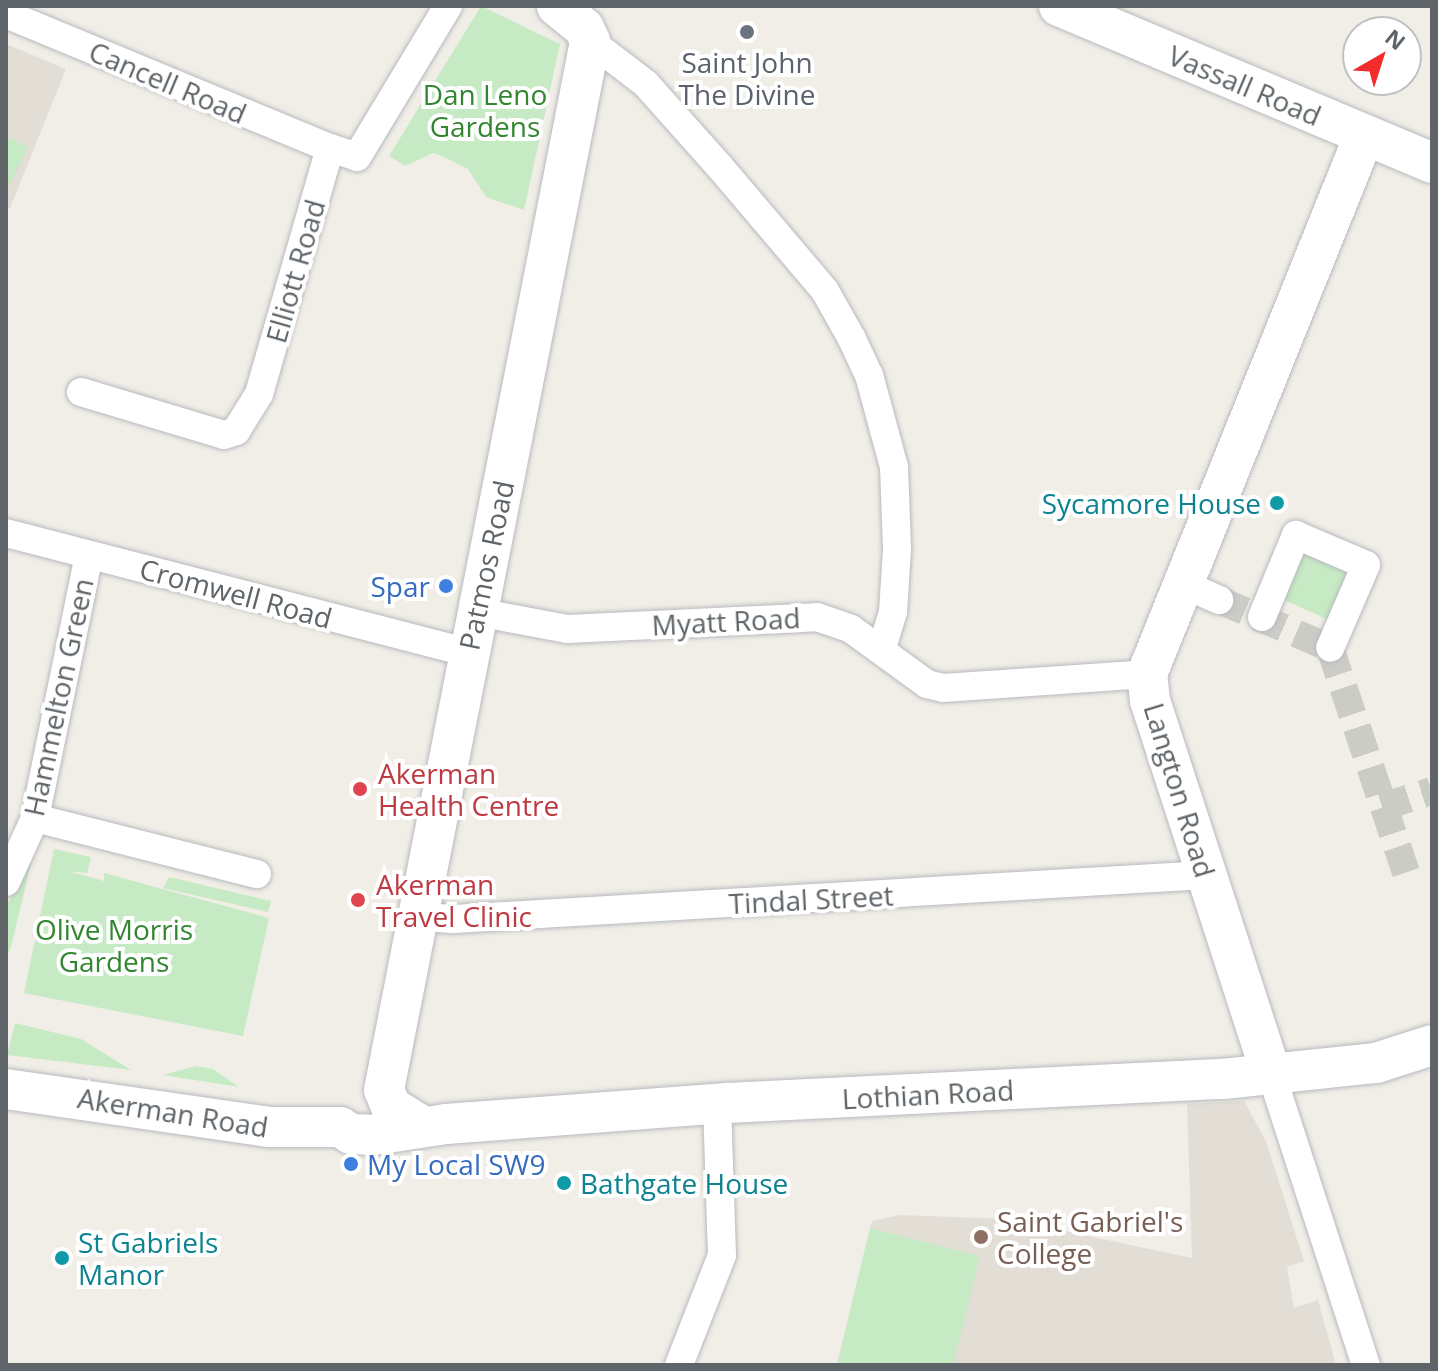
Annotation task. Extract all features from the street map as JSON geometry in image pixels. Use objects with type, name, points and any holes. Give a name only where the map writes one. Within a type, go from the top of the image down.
[{"type":"street","points":[[330,148],[357,157],[448,6]]},
{"type":"street","points":[[557,6],[584,28],[590,41],[646,84],[720,167],[825,291],[852,339],[869,375],[894,467],[897,549],[893,612],[882,649]]},
{"type":"street","name":"Vassall Road","points":[[1059,6],[1432,163]]},
{"type":"street","name":"Cancell Road","points":[[6,14],[330,148]]},
{"type":"street","name":"Patmos Road","points":[[384,1090],[435,918],[467,652],[590,41]]},
{"type":"street","name":"Langton Road","points":[[1364,136],[1181,583],[1147,674],[1150,701],[1366,1365]]},
{"type":"street","name":"Elliott Road","points":[[81,392],[224,435],[236,431],[259,394],[330,148]]},
{"type":"street","name":"Cromwell Road","points":[[6,533],[467,652]]},
{"type":"street","points":[[1262,617],[1296,535],[1366,565],[1330,648]]},
{"type":"street","name":"Hammelton Green","points":[[6,882],[35,818],[89,555]]},
{"type":"street","points":[[1181,583],[1219,600]]},
{"type":"street","name":"Myatt Road","points":[[477,612],[567,629],[817,617],[851,629],[927,684],[943,688],[1147,674]]},
{"type":"street","points":[[35,818],[257,874]]},
{"type":"street","name":"Tindal Street","points":[[435,918],[1206,875]]},
{"type":"street","name":"Lothian Road","points":[[422,1126],[1271,1073],[1376,1063],[1432,1045]]},
{"type":"street","name":"Akerman Road","points":[[6,1089],[234,1123],[340,1127],[351,1134],[374,1135],[422,1126]]},
{"type":"street","points":[[340,1127],[384,1090],[391,1107],[422,1126]]},
{"type":"street","points":[[679,1365],[722,1255],[717,1107]]},
{"type":"shaded area","points":[[6,44],[66,69],[10,208],[6,207]]},
{"type":"shaded area","name":"Saint Gabriel's College","points":[[1244,1101],[1266,1141],[1304,1261],[1287,1267],[1294,1308],[1318,1300],[1336,1365],[837,1365],[872,1221],[900,1215],[1008,1219],[1192,1258],[1187,1104]]},
{"type":"green space","name":"Dan Leno Gardens","points":[[481,6],[560,44],[524,210],[486,197],[468,169],[442,156],[433,153],[405,166],[389,156]]},
{"type":"green space","points":[[6,137],[28,147],[6,192]]},
{"type":"green space","points":[[1302,546],[1353,569],[1331,621],[1280,598]]},
{"type":"green space","points":[[35,847],[11,947],[6,957],[6,907]]},
{"type":"green space","name":"Olive Morris Gardens","points":[[54,849],[91,857],[87,873],[68,871],[104,881],[104,873],[269,918],[243,1036],[24,993]]},
{"type":"green space","points":[[169,877],[271,901],[268,912],[163,888]]},
{"type":"green space","points":[[15,1023],[81,1039],[131,1070],[7,1055]]},
{"type":"green space","points":[[196,1066],[213,1069],[239,1087],[163,1075]]},
{"type":"green space","points":[[870,1228],[980,1256],[953,1365],[837,1365]]},
{"type":"tunnel","points":[[1219,600],[1330,648],[1406,873]]},
{"type":"tunnel","points":[[1382,807],[1432,791]]},
{"type":"place","name":"Saint John The Divine","points":[[747,32]]},
{"type":"place","name":"Sycamore House","points":[[1277,503]]},
{"type":"place","name":"Spar","points":[[446,586]]},
{"type":"place","name":"Akerman Health Centre","points":[[360,789]]},
{"type":"place","name":"Akerman Travel Clinic","points":[[358,900]]},
{"type":"place","name":"My Local SW9","points":[[351,1164]]},
{"type":"place","name":"Bathgate House","points":[[564,1183]]},
{"type":"place","name":"Saint Gabriel's College","points":[[981,1237]]},
{"type":"place","name":"St Gabriels Manor","points":[[62,1258]]}]
